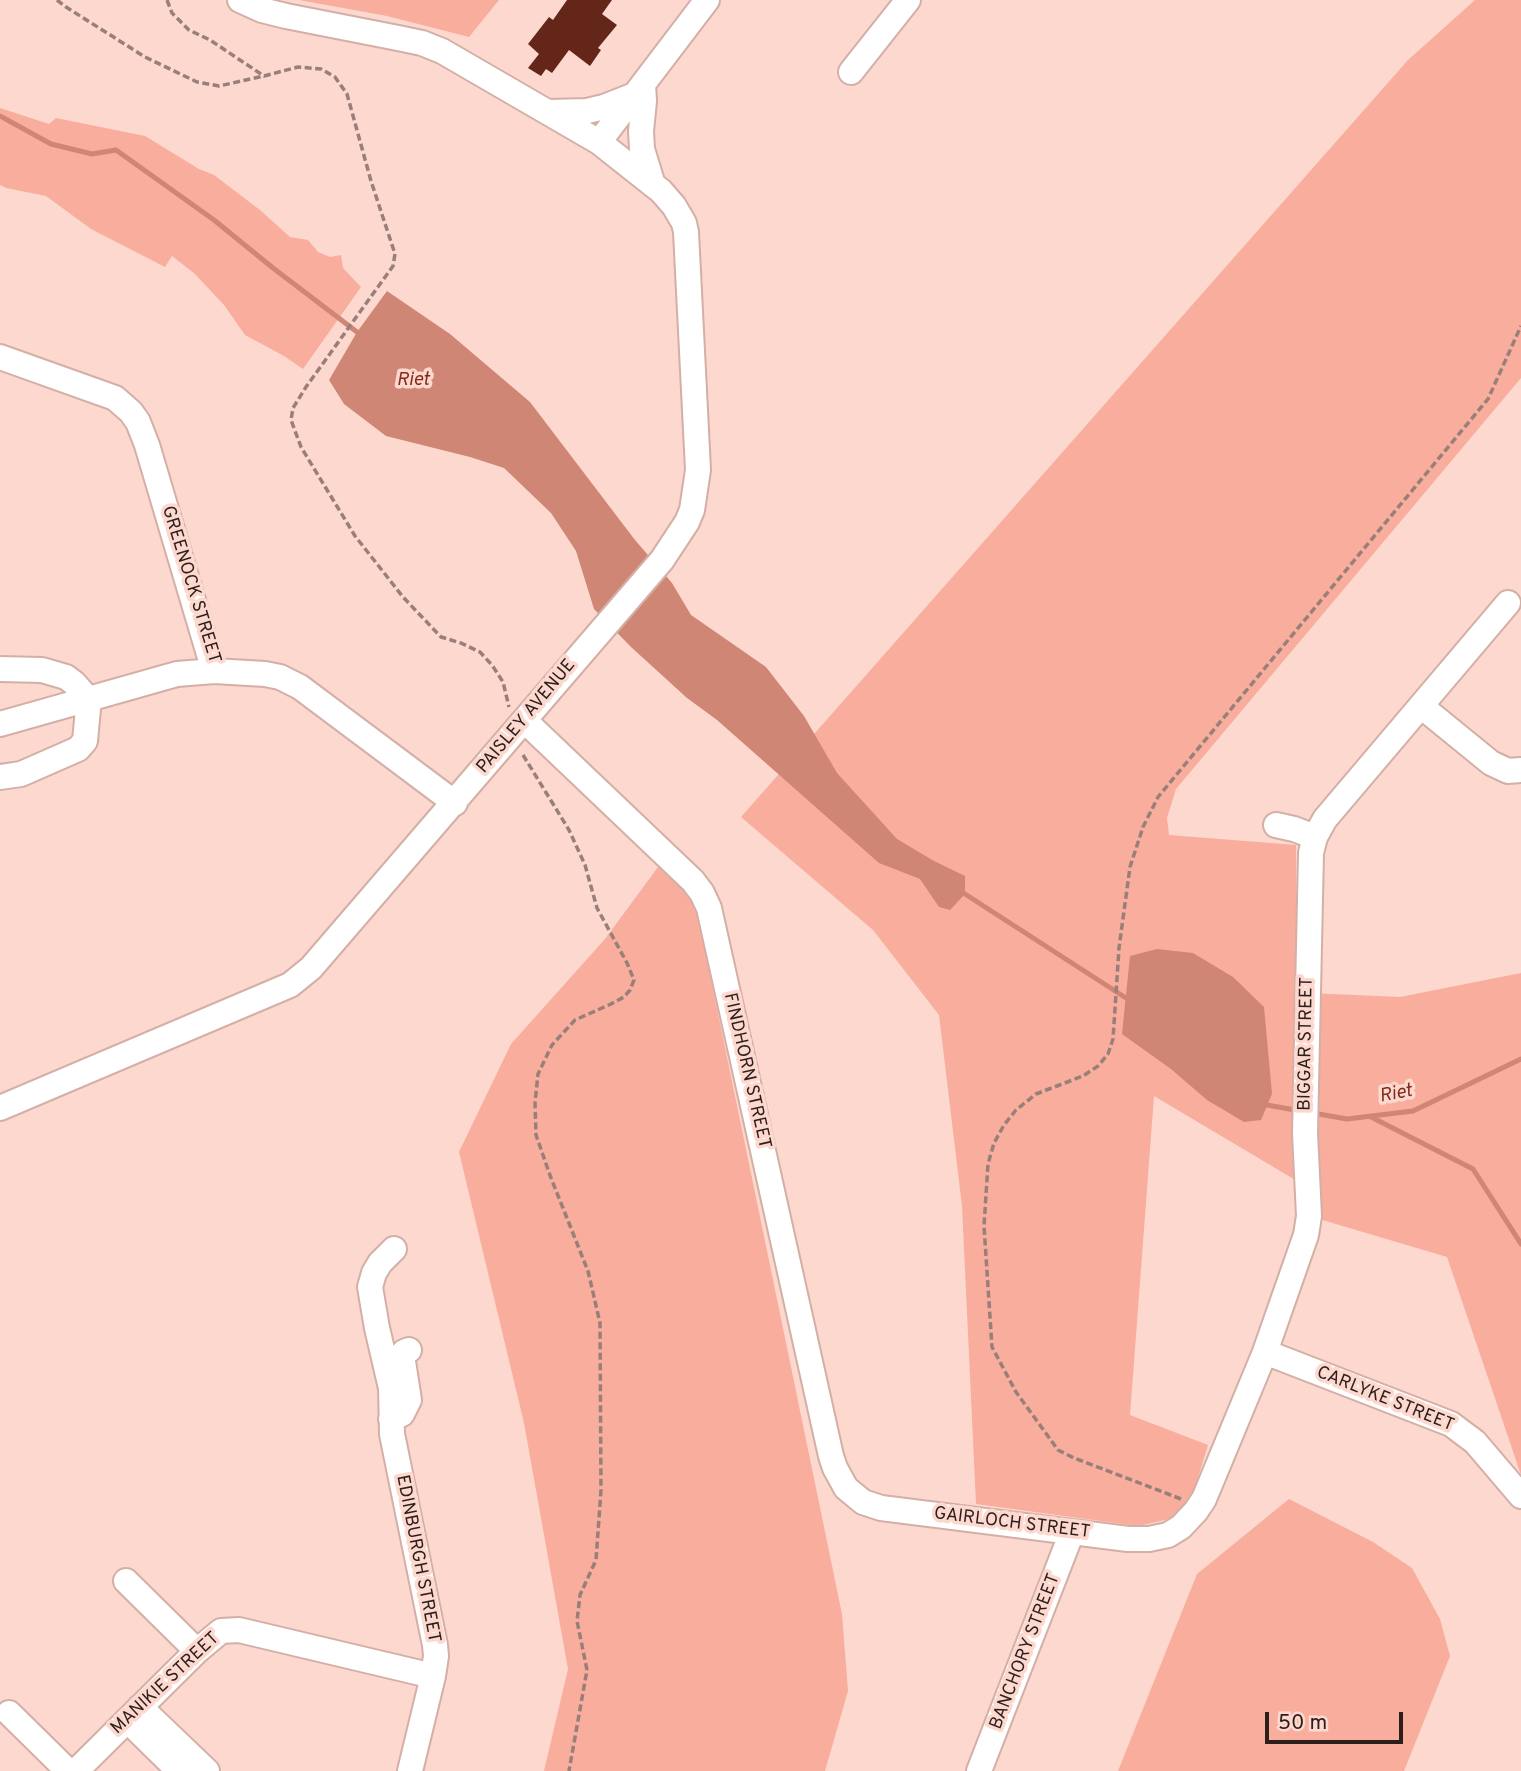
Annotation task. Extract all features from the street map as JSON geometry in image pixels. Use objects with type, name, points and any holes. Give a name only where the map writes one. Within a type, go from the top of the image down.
[{"type":"street","name":"PAISLEY AVENUE","points":[[0,1108],[290,985],[312,968],[662,560],[692,510],[698,470],[686,232],[684,223],[662,191],[598,142],[442,51],[422,43],[262,10],[240,0]]},
{"type":"street","points":[[598,142],[708,0]]},
{"type":"street","points":[[851,72],[908,0]]},
{"type":"street","points":[[548,112],[587,111],[604,107],[639,90]]},
{"type":"street","points":[[639,90],[644,101],[642,149],[653,185]]},
{"type":"street","name":"GREENOCK STREET","points":[[0,357],[115,398],[134,416],[147,445],[214,671],[265,674],[291,682],[454,803]]},
{"type":"street","name":"BIGGAR STREET","points":[[1181,1527],[1199,1506],[1211,1483],[1265,1352],[1306,1236],[1309,1216],[1305,1133],[1311,853],[1315,837],[1325,819],[1508,603]]},
{"type":"street","points":[[0,669],[42,670],[58,674],[74,683],[88,699],[87,730],[82,746],[21,774],[0,776]]},
{"type":"street","points":[[0,724],[177,674],[214,671]]},
{"type":"street","points":[[1421,706],[1491,763],[1508,771],[1521,770]]},
{"type":"street","name":"FINDHORN STREET","points":[[520,726],[693,881],[709,908],[831,1455],[846,1488]]},
{"type":"street","points":[[1276,824],[1315,837]]},
{"type":"street","name":"EDINBURGH STREET","points":[[394,1249],[380,1263],[370,1287],[391,1388],[391,1424],[435,1645],[433,1676],[410,1771]]},
{"type":"street","points":[[391,1424],[402,1414],[409,1400],[402,1355],[409,1350]]},
{"type":"street","name":"CARLYKE STREET","points":[[1265,1352],[1451,1424],[1475,1442],[1521,1496]]},
{"type":"street","name":"GAIRLOCH STREET","points":[[846,1488],[863,1502],[881,1508],[1072,1532],[1141,1540],[1168,1535],[1181,1527]]},
{"type":"street","name":"BANCHORY STREET","points":[[979,1771],[1072,1532]]},
{"type":"street","points":[[126,1581],[197,1651]]},
{"type":"street","name":"MANIKIE STREET","points":[[76,1771],[220,1630],[239,1630],[433,1676]]},
{"type":"street","points":[[9,1713],[68,1771]]},
{"type":"street","points":[[134,1713],[178,1771]]},
{"type":"street","points":[[134,1713],[207,1771]]},
{"type":"path","points":[[57,0],[145,57],[197,82],[219,86],[298,67],[321,69],[335,78],[347,94],[395,254],[393,266],[306,387],[293,408],[291,420],[301,447],[355,536],[403,597],[441,637],[480,652],[503,682],[520,726],[524,758],[569,830],[585,865],[597,908],[634,980],[624,997],[575,1020],[552,1045],[538,1074],[535,1102],[536,1135],[589,1271],[600,1323],[601,1490],[596,1560],[580,1595],[577,1621],[587,1670],[569,1771]]},
{"type":"path","points":[[167,0],[172,13],[189,30],[210,40],[264,76]]},
{"type":"path","points":[[1199,1506],[1058,1450],[1016,1392],[992,1347],[984,1226],[988,1164],[994,1143],[1016,1110],[1036,1094],[1083,1076],[1098,1066],[1108,1054],[1113,1039],[1122,912],[1130,867],[1143,827],[1158,797],[1488,399],[1521,326]]},
{"type":"shaded area","points":[[299,0],[499,0],[469,37],[387,16]]},
{"type":"shaded area","points":[[1475,0],[1521,0],[1521,378],[1176,789],[1167,818],[1169,835],[1296,845],[1297,1181],[1154,1096],[1130,1415],[1208,1445],[1195,1487],[1183,1507],[1169,1519],[1138,1526],[976,1504],[962,1206],[939,1015],[873,930],[741,817],[1408,60]]},
{"type":"shaded area","points":[[0,108],[49,124],[56,118],[145,136],[199,169],[214,175],[290,237],[308,240],[318,252],[330,257],[341,255],[343,268],[361,287],[303,369],[245,335],[224,305],[195,274],[172,256],[165,267],[91,229],[46,196],[0,185]]},
{"type":"shaded area","points":[[661,863],[696,907],[842,1614],[848,1691],[825,1771],[544,1771],[568,1669],[524,1423],[459,1152],[511,1044],[605,939]]},
{"type":"shaded area","points":[[1521,973],[1521,1475],[1447,1257],[1309,1216],[1308,993],[1400,997]]},
{"type":"shaded area","points":[[1289,1499],[1373,1542],[1412,1568],[1440,1619],[1450,1656],[1404,1771],[1118,1771],[1197,1574]]},
{"type":"water","name":"Riet","points":[[387,291],[450,334],[530,402],[635,540],[672,583],[691,615],[766,667],[804,716],[837,773],[897,839],[965,876],[965,894],[950,910],[939,907],[920,879],[879,863],[631,647],[594,609],[576,551],[551,513],[504,468],[386,436],[344,404],[329,380],[357,332]]},
{"type":"water","points":[[1157,949],[1193,953],[1233,977],[1264,1007],[1272,1094],[1261,1120],[1244,1122],[1207,1100],[1171,1069],[1122,1034],[1130,956]]},
{"type":"building","points":[[567,0],[612,0],[602,14],[617,25],[598,48],[601,50],[590,66],[569,50],[552,73],[546,69],[541,76],[528,68],[539,54],[528,44],[549,17],[553,20]]},
{"type":"waterway","name":"Riet","points":[[0,116],[51,144],[92,154],[116,150],[214,220],[357,332]]},
{"type":"waterway","name":"Riet","points":[[965,894],[1126,998]]},
{"type":"waterway","name":"Riet","points":[[1313,1113],[1347,1119],[1413,1111],[1521,1059]]},
{"type":"waterway","name":"Riet","points":[[1267,1105],[1300,1111]]},
{"type":"waterway","points":[[1371,1117],[1473,1169],[1521,1244]]}]
